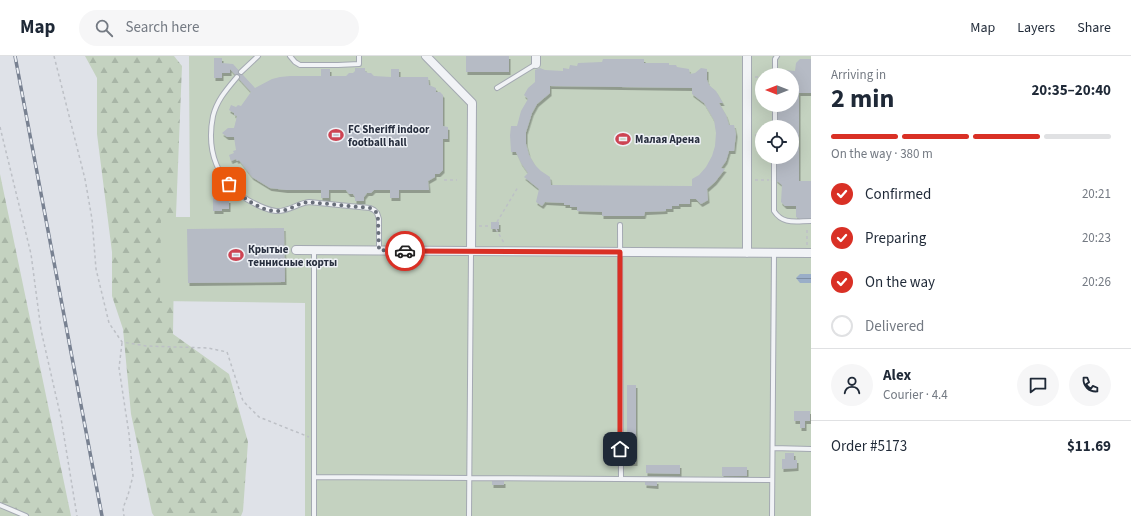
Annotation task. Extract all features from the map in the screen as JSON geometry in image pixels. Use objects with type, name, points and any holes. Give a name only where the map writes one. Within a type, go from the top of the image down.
[{"type":"street","points":[[426,56],[472,103],[471,251]]},
{"type":"street","points":[[747,56],[747,253]]},
{"type":"street","points":[[296,250],[809,253]]},
{"type":"lane","points":[[241,72],[258,56]]},
{"type":"lane","points":[[290,56],[300,65],[359,64],[359,56]]},
{"type":"lane","points":[[775,68],[775,59],[777,56]]},
{"type":"lane","points":[[497,88],[536,60]]},
{"type":"lane","points":[[237,77],[221,96],[213,114],[210,139],[214,159],[222,175],[237,193],[266,209],[278,211],[308,202],[370,208],[377,213],[379,250]]},
{"type":"lane","points":[[774,164],[774,211],[778,217],[784,221],[809,221]]},
{"type":"lane","points":[[620,225],[620,479]]},
{"type":"lane","points":[[314,250],[314,516]]},
{"type":"lane","points":[[469,516],[471,251]]},
{"type":"lane","points":[[772,516],[774,253]]},
{"type":"lane","points":[[773,448],[811,449]]},
{"type":"lane","points":[[314,477],[772,480]]},
{"type":"lane","points":[[0,505],[26,516]]},
{"type":"path","points":[[54,56],[85,179],[92,219],[96,269],[109,323],[122,342],[119,368],[129,434],[133,476],[123,508],[124,516]]},
{"type":"path","points":[[0,127],[31,254],[41,330],[61,418],[78,516]]},
{"type":"path","points":[[747,179],[774,180]]},
{"type":"path","points":[[444,180],[457,180]]},
{"type":"path","points":[[497,222],[518,187]]},
{"type":"path","points":[[809,221],[809,253]]},
{"type":"path","points":[[471,226],[492,226]]},
{"type":"path","points":[[496,229],[509,251]]},
{"type":"path","points":[[122,342],[146,346],[208,348],[227,352],[243,400],[259,417],[314,439]]},
{"type":"green space","points":[[85,56],[174,56],[182,66],[174,265],[173,334],[229,374],[248,442],[243,511],[241,516],[154,516],[152,513],[131,414],[123,329],[112,296],[112,252],[97,134],[97,78]]},
{"type":"green space","points":[[189,56],[811,56],[811,516],[305,516],[305,303],[160,301],[161,217],[190,217]]},
{"type":"green space","points":[[0,174],[71,516],[0,516]]},
{"type":"water","points":[[800,274],[811,274],[811,283],[800,283],[796,278]]},
{"type":"building","points":[[466,56],[509,56],[509,72],[466,72]]},
{"type":"building","name":"FC Sheriff indoor football hall","points":[[214,58],[222,58],[222,63],[233,64],[255,88],[272,79],[280,77],[321,76],[321,69],[330,69],[330,76],[346,76],[349,73],[353,73],[355,68],[365,68],[365,71],[374,76],[391,77],[391,69],[399,69],[399,77],[428,77],[429,85],[436,88],[436,92],[440,92],[443,95],[443,126],[448,127],[448,139],[443,139],[443,170],[439,174],[435,174],[435,177],[428,181],[429,190],[399,190],[399,198],[390,198],[390,190],[374,190],[371,193],[367,193],[364,197],[364,201],[355,201],[353,194],[349,194],[346,190],[329,190],[329,198],[321,198],[321,190],[286,190],[270,188],[252,177],[239,160],[237,161],[236,159],[231,161],[229,155],[234,153],[233,151],[236,150],[234,137],[227,137],[222,133],[228,128],[234,128],[237,116],[229,110],[231,105],[236,107],[238,105],[241,106],[251,92],[230,69],[230,73],[222,73],[222,78],[214,78]]},
{"type":"building","points":[[603,59],[644,59],[644,63],[669,63],[669,65],[676,65],[677,67],[689,69],[690,74],[695,73],[701,68],[707,69],[707,80],[709,85],[716,91],[723,103],[719,103],[726,115],[729,125],[734,125],[736,134],[734,151],[729,151],[726,161],[721,168],[725,169],[715,182],[707,189],[708,200],[701,204],[696,199],[690,199],[690,204],[679,204],[679,206],[672,206],[672,209],[666,209],[666,211],[645,212],[644,216],[602,216],[602,212],[577,211],[577,207],[570,207],[570,205],[564,205],[564,203],[545,202],[542,206],[536,202],[539,189],[524,177],[528,173],[516,152],[511,152],[510,135],[511,126],[517,126],[521,111],[528,99],[524,95],[528,88],[535,82],[535,70],[540,68],[545,70],[563,71],[563,68],[569,69],[570,65],[577,66],[578,63],[602,62]],"holes":[[[550,86],[692,88],[692,94],[704,103],[714,120],[716,133],[715,146],[712,156],[706,167],[699,175],[692,179],[692,186],[551,185],[550,177],[535,165],[529,155],[526,144],[526,132],[532,113],[537,104],[550,93]]]},
{"type":"building","points":[[800,59],[811,59],[811,93],[799,93],[799,68],[795,68],[796,63]]},
{"type":"building","points":[[777,112],[799,112],[799,120],[777,120]]},
{"type":"building","points":[[776,164],[799,164],[799,181],[811,181],[811,220],[802,220],[796,217],[796,206],[785,206],[781,202],[782,185],[776,180]]},
{"type":"building","points":[[213,198],[229,200],[229,209],[213,211]]},
{"type":"building","points":[[491,222],[499,222],[499,229],[491,229]]},
{"type":"building","name":"Крытые теннисные корты","points":[[284,228],[285,282],[188,283],[187,229]]},
{"type":"building","points":[[627,385],[636,385],[636,463],[627,463]]},
{"type":"building","points":[[794,411],[810,411],[810,421],[805,421],[805,428],[800,428],[800,421],[794,421]]},
{"type":"building","points":[[785,453],[794,453],[794,460],[797,460],[797,468],[782,469],[782,459],[785,459]]},
{"type":"building","points":[[646,465],[680,465],[680,474],[646,473]]},
{"type":"building","points":[[722,467],[747,467],[747,476],[722,476]]},
{"type":"building","points":[[492,481],[504,481],[504,485],[492,485]]},
{"type":"building","points":[[645,481],[657,481],[657,486],[645,485]]},
{"type":"railway","points":[[15,56],[102,516]]},
{"type":"way so far","points":[[229,184],[237,193],[260,207],[278,211],[308,202],[370,208],[377,213],[379,250],[405,251]]},
{"type":"place","name":"FC Sheriff indoor football hall","points":[[336,135]]},
{"type":"place","name":"Малая Арена","points":[[623,139]]},
{"type":"place","name":"Крытые теннисные корты","points":[[236,255]]},
{"type":"route","points":[[405,251],[620,252],[620,449]]}]
